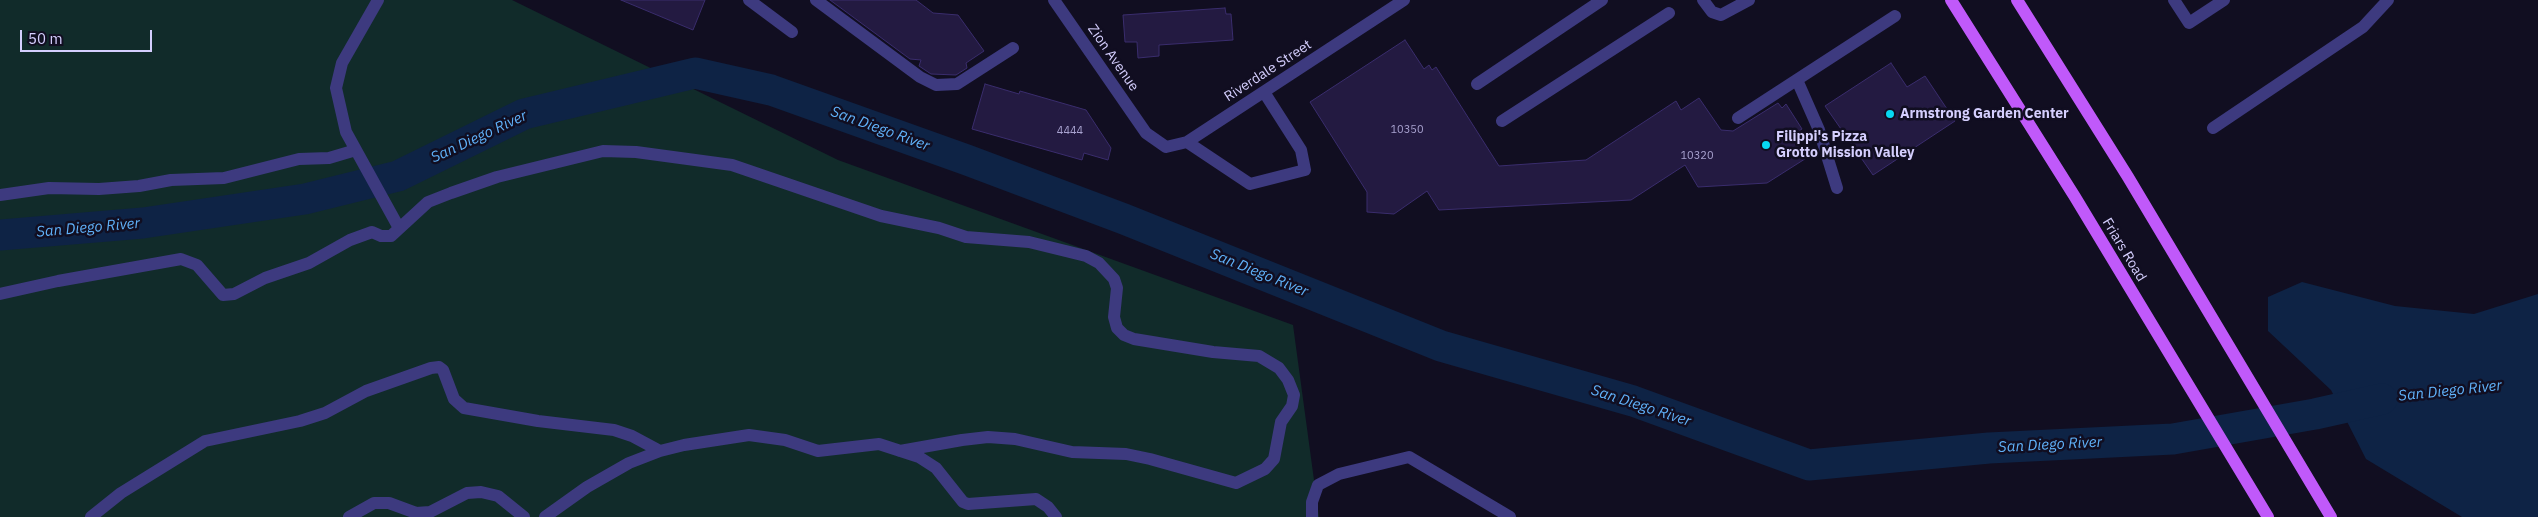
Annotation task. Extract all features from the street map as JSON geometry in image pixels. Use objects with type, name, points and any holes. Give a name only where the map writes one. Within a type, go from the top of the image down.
[{"type":"main road","name":"Friars Road","points":[[1951,0],[2075,197],[2268,517]]},
{"type":"main road","points":[[2017,0],[2128,176],[2331,517]]},
{"type":"street","points":[[378,0],[342,63],[336,88],[346,132],[397,223]]},
{"type":"street","points":[[749,0],[792,32]]},
{"type":"street","points":[[816,0],[920,78],[936,85],[957,84],[1013,48]]},
{"type":"street","name":"Zion Avenue","points":[[1054,0],[1146,133]]},
{"type":"street","name":"Riverdale Street","points":[[1146,133],[1166,147],[1187,142],[1404,0]]},
{"type":"street","points":[[1477,84],[1602,0]]},
{"type":"street","points":[[1702,0],[1712,12],[1721,15],[1749,0]]},
{"type":"street","points":[[2174,0],[2189,23],[2224,0]]},
{"type":"street","points":[[2213,128],[2363,27],[2388,0]]},
{"type":"street","points":[[1502,121],[1669,12]]},
{"type":"street","points":[[1738,118],[1895,16]]},
{"type":"street","points":[[1797,80],[1819,130],[1837,188]]},
{"type":"street","points":[[1187,142],[1250,184],[1305,170],[1301,150],[1264,92]]},
{"type":"street","points":[[0,294],[58,281],[181,259],[197,265],[215,288],[223,295],[228,296],[265,278],[309,263],[350,240],[372,232],[381,236],[391,236],[397,223],[428,202],[451,193],[497,177],[603,151],[636,152],[732,165],[881,216],[939,228],[966,237],[1029,242],[1086,256],[1099,263],[1114,279],[1117,288],[1114,317],[1117,328],[1124,335],[1134,339],[1213,352],[1259,356],[1279,368],[1288,380],[1294,395],[1292,406],[1281,422],[1274,458],[1265,469],[1236,483],[1126,454],[1072,452],[1015,439],[988,437],[900,451]]},
{"type":"street","points":[[0,195],[49,188],[99,190],[139,186],[170,180],[224,178],[299,159],[330,158],[358,153]]},
{"type":"street","points":[[91,517],[121,494],[205,441],[300,421],[325,413],[366,391],[430,368],[443,370],[454,399],[464,408],[538,421],[614,430],[632,436],[660,451]]},
{"type":"street","points":[[545,517],[608,474],[660,451],[749,435],[765,435],[818,451],[879,444],[918,457],[936,468],[963,502],[968,504],[1036,499],[1048,507],[1056,517]]},
{"type":"street","points":[[1312,517],[1312,502],[1318,485],[1339,474],[1409,457],[1510,517]]},
{"type":"street","points":[[349,517],[374,503],[389,503],[416,513],[430,512],[467,493],[481,492],[498,496],[524,517]]},
{"type":"green space","points":[[0,0],[512,0],[838,160],[1293,325],[1319,517],[0,517]]},
{"type":"water","points":[[2302,282],[2395,306],[2474,314],[2538,294],[2538,517],[2462,517],[2366,459],[2331,390],[2268,331],[2268,297]]},
{"type":"building","points":[[621,0],[705,0],[693,30]]},
{"type":"building","points":[[830,0],[916,0],[933,13],[958,15],[984,51],[966,63],[967,68],[956,75],[931,74],[919,66],[921,60],[910,59]]},
{"type":"building","points":[[1225,8],[1226,14],[1231,14],[1233,40],[1159,45],[1159,56],[1138,58],[1137,42],[1125,42],[1123,15]]},
{"type":"building","points":[[1405,40],[1424,69],[1429,65],[1432,70],[1436,67],[1499,166],[1586,160],[1676,101],[1681,110],[1699,98],[1721,130],[1733,131],[1778,103],[1782,108],[1786,104],[1802,129],[1799,131],[1801,135],[1796,138],[1808,157],[1767,183],[1698,187],[1685,165],[1631,200],[1439,210],[1427,191],[1394,214],[1367,212],[1367,192],[1310,102]]},
{"type":"building","name":"Armstrong Garden Center","points":[[1891,63],[1907,87],[1925,76],[1955,121],[1873,175],[1825,106]]},
{"type":"building","points":[[985,84],[1019,94],[1020,91],[1086,110],[1111,148],[1108,160],[1084,153],[1082,160],[972,129]]},
{"type":"waterway","name":"San Diego River","points":[[0,235],[143,223],[305,199],[398,176],[524,114],[695,73],[771,90],[967,160],[1124,219],[1441,346],[1633,401],[1809,465],[1989,448],[2173,439],[2315,414],[2382,399]]},
{"type":"place","name":"Armstrong Garden Center","points":[[1890,114]]},
{"type":"place","name":"Filippi's Pizza Grotto Mission Valley","points":[[1766,145]]}]
